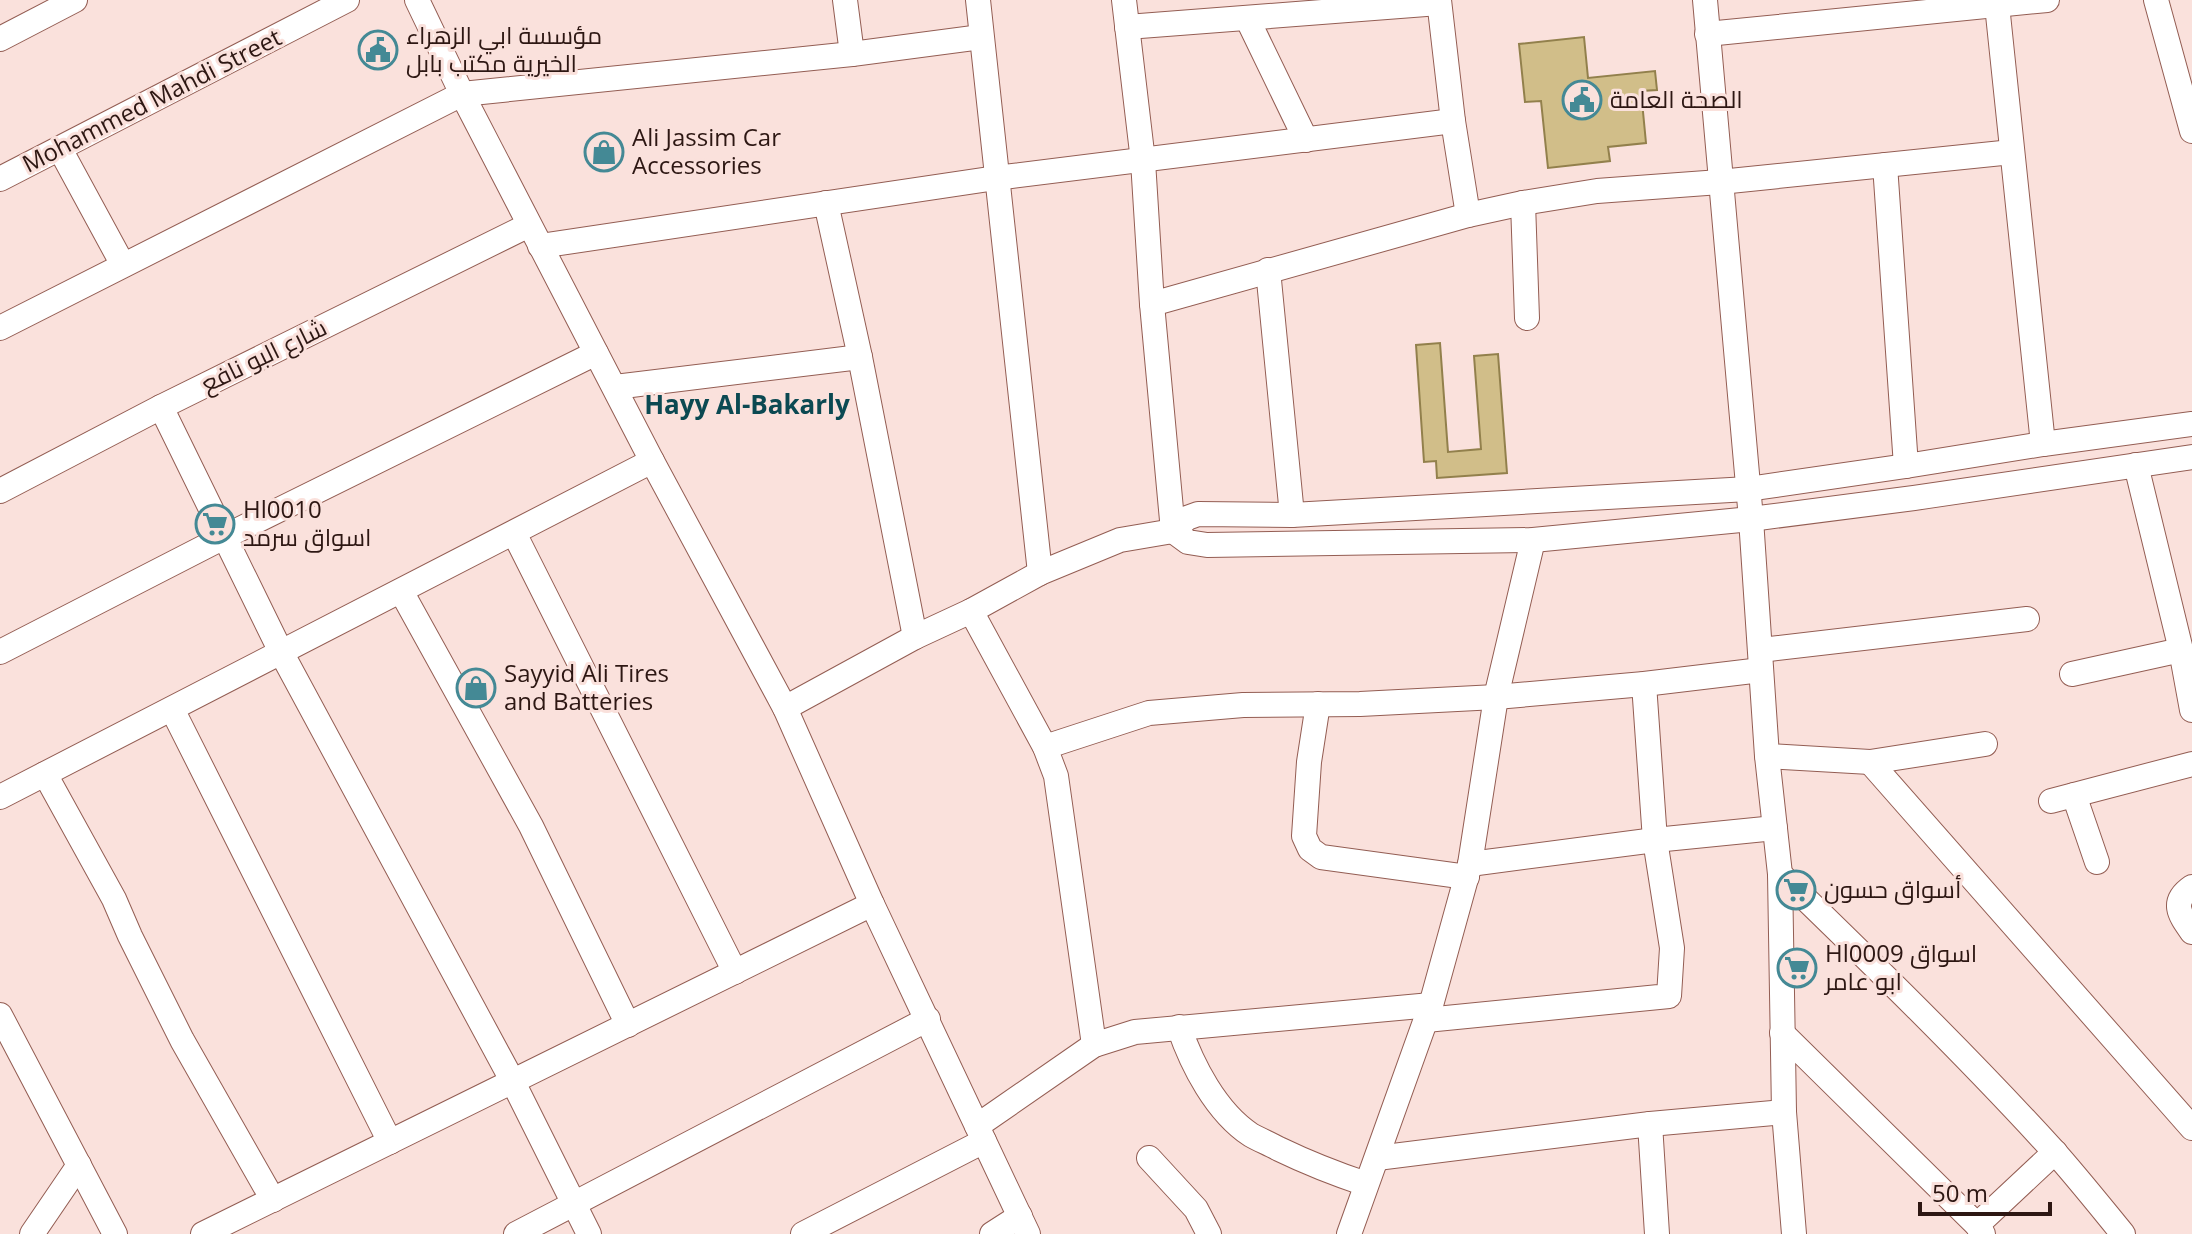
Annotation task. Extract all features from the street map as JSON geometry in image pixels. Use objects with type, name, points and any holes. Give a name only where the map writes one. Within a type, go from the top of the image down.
[{"type":"street","points":[[0,39],[75,0]]},
{"type":"street","name":"Mohammed Mahdi Street","points":[[0,179],[347,0]]},
{"type":"street","points":[[417,0],[462,94],[652,461],[785,708],[872,904],[1024,1225],[992,1234]]},
{"type":"street","points":[[845,0],[852,54]]},
{"type":"street","points":[[978,0],[1040,573]]},
{"type":"street","points":[[1124,0],[1143,161],[1152,304],[1173,531],[1188,542],[1207,545],[1533,540],[1751,519],[2192,457]]},
{"type":"street","points":[[1705,0],[1751,519],[1767,756],[1780,874],[1784,1112],[1794,1234]]},
{"type":"street","points":[[1707,34],[2047,0]]},
{"type":"street","points":[[2156,0],[2192,131]]},
{"type":"street","points":[[1127,27],[1439,2],[1468,215]]},
{"type":"street","points":[[1997,5],[2043,444]]},
{"type":"street","points":[[1247,18],[1306,140]]},
{"type":"street","points":[[1,324],[462,94],[852,54],[981,37]]},
{"type":"street","name":"شارع البو نافع","points":[[0,491],[161,407],[535,235],[826,203],[996,178],[1453,121]]},
{"type":"street","points":[[60,149],[123,265]]},
{"type":"street","points":[[1152,304],[1468,215],[1523,203],[1597,191],[1720,182],[2012,152]]},
{"type":"street","points":[[1885,165],[1906,466]]},
{"type":"street","points":[[826,203],[915,637]]},
{"type":"street","points":[[1523,203],[1527,318]]},
{"type":"street","points":[[1268,270],[1292,515]]},
{"type":"street","points":[[0,652],[596,353]]},
{"type":"street","points":[[615,387],[860,357]]},
{"type":"street","points":[[161,407],[281,652],[513,1082],[589,1234]]},
{"type":"street","points":[[785,708],[1040,573],[1120,540],[1173,531],[1187,518],[1198,514],[1292,515],[1748,489],[2192,424]]},
{"type":"street","points":[[0,797],[652,461]]},
{"type":"street","points":[[2136,465],[2181,650],[2192,710]]},
{"type":"street","points":[[514,533],[735,972]]},
{"type":"street","points":[[1349,1234],[1428,1013],[1468,871],[1496,697],[1533,540]]},
{"type":"street","points":[[401,591],[531,826],[628,1025]]},
{"type":"street","points":[[971,611],[1045,747],[1056,776],[1094,1045]]},
{"type":"street","points":[[1045,747],[1149,713],[1243,705],[1496,697],[1644,684],[1761,660],[2027,619]]},
{"type":"street","points":[[2072,674],[2181,650]]},
{"type":"street","points":[[803,1234],[981,1133],[1094,1045],[1135,1032],[1669,996],[1672,948],[1655,840],[1644,684]]},
{"type":"street","points":[[1318,704],[1309,762],[1304,836],[1310,849],[1321,857],[1468,871],[1655,840],[1775,828]]},
{"type":"street","points":[[172,709],[390,1142]]},
{"type":"street","points":[[1767,756],[1870,762],[1985,744]]},
{"type":"street","points":[[1870,762],[2192,1128]]},
{"type":"street","points":[[2097,862],[2062,798],[2192,764]]},
{"type":"street","points":[[45,774],[114,899],[182,1040],[273,1200]]},
{"type":"street","points":[[1780,874],[1904,993],[2055,1152],[2123,1234]]},
{"type":"street","points":[[2192,887],[2183,893],[2178,903],[2179,914],[2192,932]]},
{"type":"street","points":[[203,1234],[872,904]]},
{"type":"street","points":[[0,1015],[115,1234]]},
{"type":"street","points":[[516,1234],[928,1019]]},
{"type":"street","points":[[1179,1027],[1187,1051],[1207,1086],[1229,1116],[1250,1134],[1320,1168],[1366,1184]]},
{"type":"street","points":[[1782,1033],[1980,1230],[2055,1152]]},
{"type":"street","points":[[1377,1158],[1650,1124],[1784,1112]]},
{"type":"street","points":[[1650,1124],[1657,1234]]},
{"type":"street","points":[[1149,1158],[1196,1209],[1209,1234]]},
{"type":"street","points":[[32,1234],[79,1165]]},
{"type":"building","points":[[1584,37],[1588,78],[1655,71],[1657,90],[1641,91],[1646,143],[1608,147],[1610,161],[1548,168],[1541,101],[1525,102],[1519,44]]},
{"type":"building","points":[[1440,343],[1448,452],[1481,449],[1474,356],[1498,354],[1507,473],[1437,478],[1436,461],[1424,462],[1416,345]]},
{"type":"place","name":"مؤسسة ابي الزهراء الخيرية مكتب بابل","points":[[378,50]]},
{"type":"place","name":"الصحة العامة","points":[[1582,100]]},
{"type":"place","name":"Ali Jassim Car Accessories","points":[[604,152]]},
{"type":"place","name":"Hl0010 اسواق سرمد","points":[[215,524]]},
{"type":"place","name":"Sayyid Ali Tires and Batteries","points":[[476,688]]},
{"type":"place","name":"أسواق حسون","points":[[1796,890]]},
{"type":"place","name":"Hl0009 اسواق ابو عامر","points":[[1797,968]]},
{"type":"district","name":"Hayy Al-Bakarly","points":[[747,405]]}]
